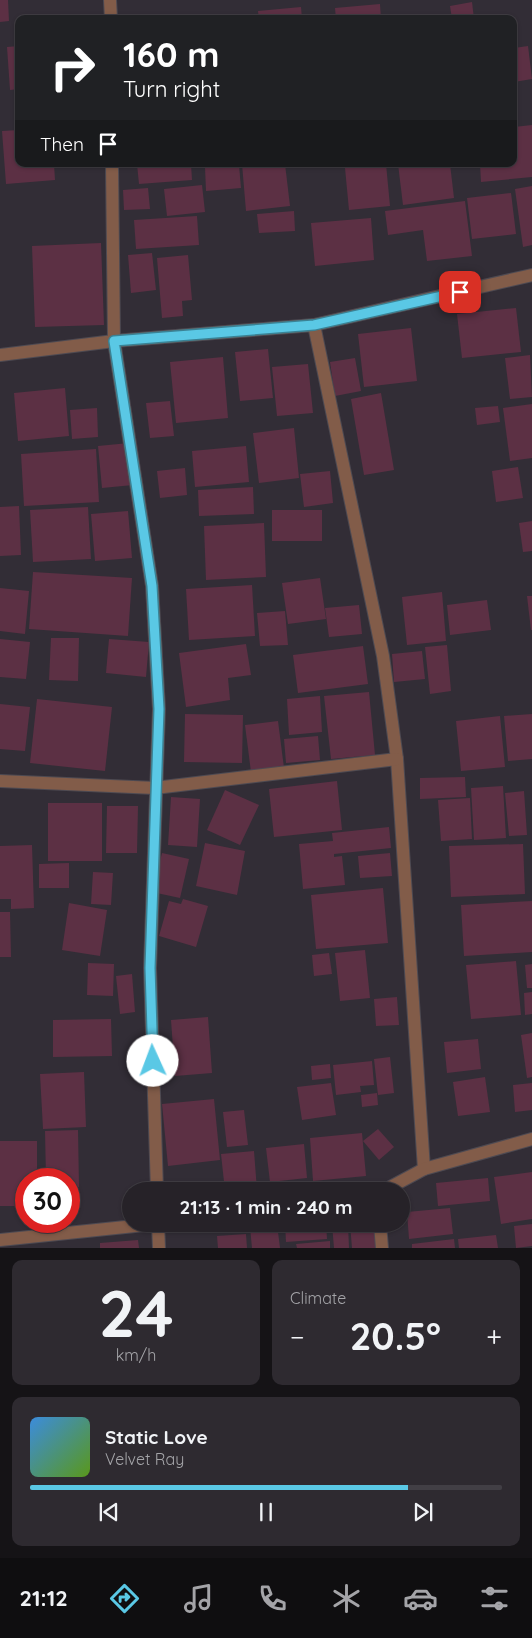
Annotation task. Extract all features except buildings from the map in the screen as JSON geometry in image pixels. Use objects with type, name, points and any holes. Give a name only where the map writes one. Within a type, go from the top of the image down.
[{"type":"street","points":[[110,0],[111,15]]},
{"type":"street","points":[[112,167],[114,341],[152,586],[159,709],[150,968],[157,1182]]},
{"type":"street","points":[[0,355],[114,341],[314,325],[532,275]]},
{"type":"street","points":[[314,325],[383,656],[397,760],[424,1170]]},
{"type":"street","points":[[0,780],[155,788],[397,760]]},
{"type":"street","points":[[401,1182],[424,1170],[532,1140]]},
{"type":"street","points":[[0,1240],[122,1227]]},
{"type":"street","points":[[157,1232],[159,1248]]},
{"type":"street","points":[[381,1232],[382,1248]]},
{"type":"route","points":[[153,1061],[150,968],[159,709],[152,586],[114,341],[314,325],[460,292]]}]
